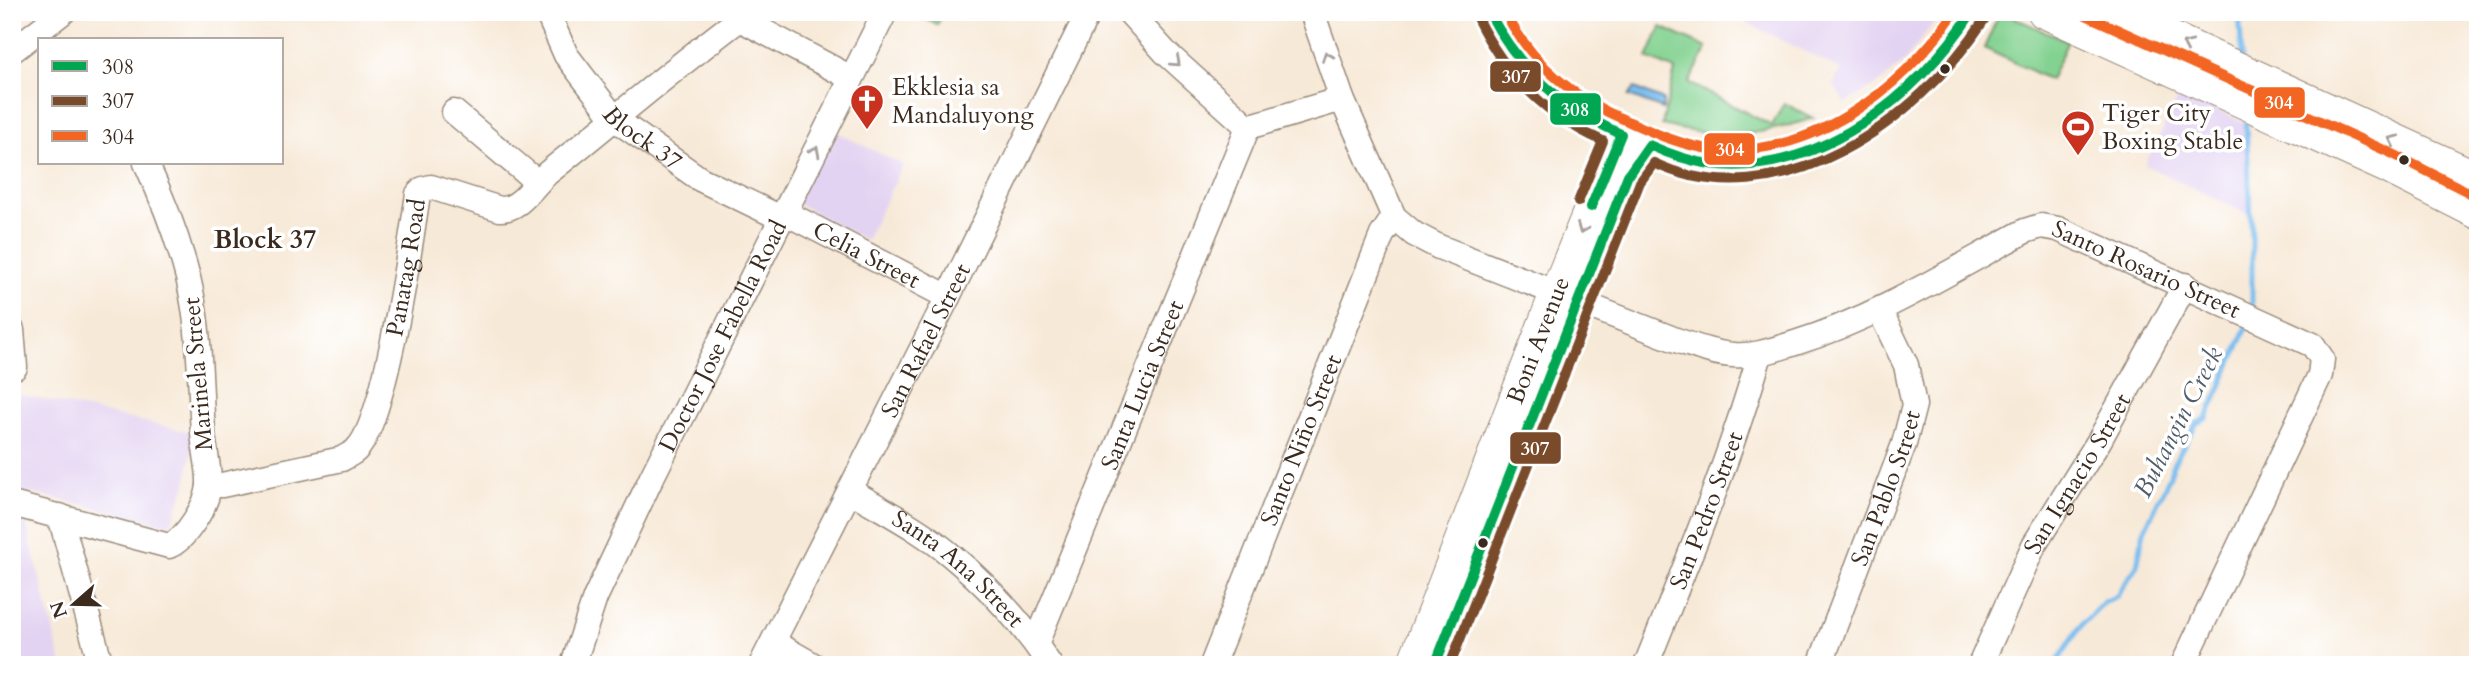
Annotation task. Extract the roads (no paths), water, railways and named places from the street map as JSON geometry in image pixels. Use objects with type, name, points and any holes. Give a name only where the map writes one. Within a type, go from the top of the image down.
[{"type":"main road","points":[[1489,12],[1504,43],[1541,84],[1596,124],[1679,158],[1711,164],[1756,163],[1817,149],[1843,137],[1888,106],[1927,70],[1960,33],[1972,12]]},
{"type":"main road","points":[[2044,12],[2387,167],[2478,213]]},
{"type":"main road","points":[[2115,12],[2478,178]]},
{"type":"main road","name":"Boni Avenue","points":[[1413,665],[1635,140]]},
{"type":"main road","name":"Boni Avenue","points":[[1435,665],[1567,298]]},
{"type":"street","name":"Block 37","points":[[547,12],[565,55],[615,119],[700,179],[783,215]]},
{"type":"street","name":"Doctor Jose Fabella Road","points":[[573,665],[595,598],[666,448],[885,12]]},
{"type":"street","name":"San Rafael Street","points":[[761,665],[948,298],[1086,12]]},
{"type":"street","points":[[1129,12],[1165,52],[1248,127],[1342,99]]},
{"type":"street","name":"Santo Rosario Street","points":[[1312,12],[1342,99],[1394,217],[1414,234],[1439,247],[1707,350],[1734,355],[1760,354],[1822,334],[1880,310],[2025,231],[2041,226],[2058,229],[2313,345],[2322,359],[2320,375],[2183,665]]},
{"type":"street","points":[[42,37],[60,13]]},
{"type":"street","name":"Panatag Road","points":[[209,485],[222,485],[342,458],[356,450],[366,435],[383,384],[418,194],[423,189],[431,187],[500,209],[516,206],[537,182],[744,16]]},
{"type":"street","points":[[744,16],[851,78]]},
{"type":"street","points":[[12,51],[38,39]]},
{"type":"street","points":[[454,112],[537,182]]},
{"type":"street","name":"Santa Lucia Street","points":[[1036,644],[1248,127]]},
{"type":"street","name":"Marinela Street","points":[[60,516],[169,545],[178,542],[200,512],[209,485],[203,431],[198,330],[185,264],[170,219],[146,164]]},
{"type":"street","name":"Celia Street","points":[[783,215],[948,298]]},
{"type":"street","name":"Santo Niño Street","points":[[1212,665],[1382,235],[1394,217]]},
{"type":"street","name":"San Ignacio Street","points":[[1980,665],[2034,545],[2099,441],[2185,285]]},
{"type":"street","name":"San Pablo Street","points":[[1820,665],[1904,444],[1914,405],[1906,365],[1880,310]]},
{"type":"street","points":[[12,330],[15,367]]},
{"type":"street","name":"San Pedro Street","points":[[1646,665],[1720,478],[1760,354]]},
{"type":"street","name":"Santa Ana Street","points":[[850,491],[950,554],[999,600],[1050,665]]},
{"type":"street","points":[[12,504],[60,516],[101,665]]},
{"type":"street","points":[[773,642],[813,665]]},
{"type":"water","points":[[1635,88],[1663,100],[1663,109],[1629,96]]},
{"type":"waterway","name":"Buhangin Creek","points":[[2239,12],[2242,58]]},
{"type":"waterway","name":"Buhangin Creek","points":[[2246,124],[2252,240],[2252,309]]},
{"type":"waterway","name":"Buhangin Creek","points":[[2055,665],[2082,624],[2104,602],[2117,596],[2137,565],[2144,531],[2170,476],[2172,466],[2196,424],[2207,418],[2249,322]]},
{"type":"place","name":"Ekklesia sa Mandaluyong","points":[[867,131]]},
{"type":"place","name":"Tiger City Boxing Stable","points":[[2078,157]]},
{"type":"district","name":"Block 37","points":[[265,239]]}]
